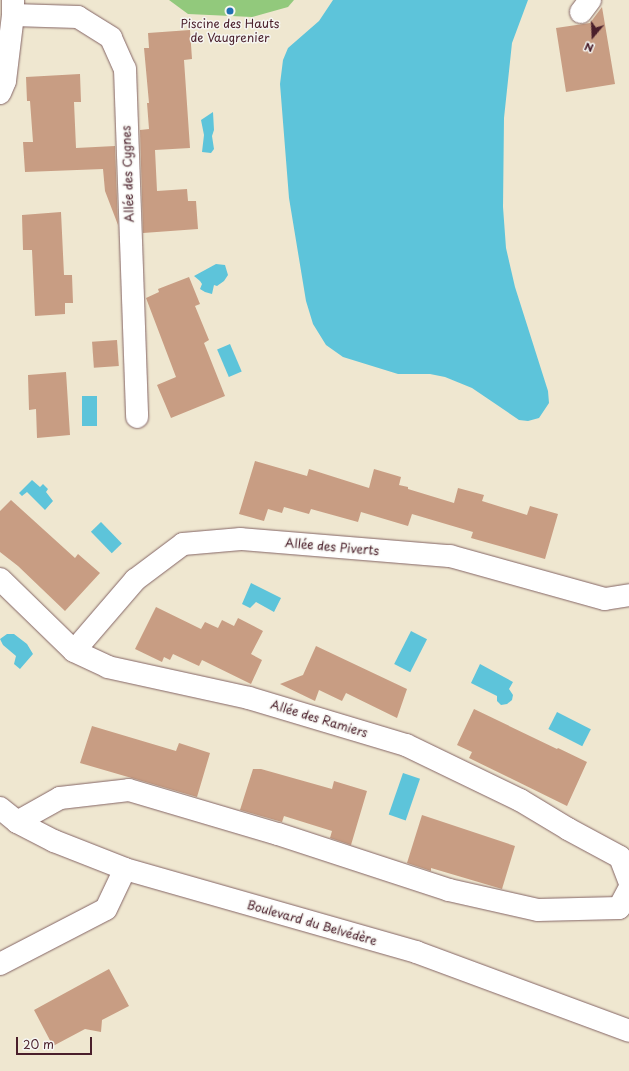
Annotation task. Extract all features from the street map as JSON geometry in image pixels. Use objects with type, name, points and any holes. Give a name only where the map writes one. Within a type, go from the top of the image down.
[{"type":"street","points":[[0,93],[5,81],[13,7]]},
{"type":"street","name":"Allée des Cygnes","points":[[13,7],[78,17],[111,38],[125,69],[137,417]]},
{"type":"street","name":"Allée des Piverts","points":[[74,651],[135,580],[183,544],[241,539],[450,556],[605,599],[629,595]]},
{"type":"street","name":"Allée des Ramiers","points":[[0,579],[74,651],[108,667],[249,698],[406,745],[520,800],[568,829],[620,857],[629,881]]},
{"type":"street","points":[[17,822],[60,798],[129,790],[278,834],[449,890],[538,910],[618,908],[629,889]]},
{"type":"street","name":"Boulevard du Belvédère","points":[[0,808],[17,822],[54,841],[124,869],[416,952],[629,1032]]},
{"type":"street","points":[[0,964],[106,909],[124,869]]},
{"type":"green space","name":"Piscine des Hauts de Vaugrenier","points":[[169,0],[294,0],[288,7],[252,17],[188,14]]},
{"type":"water","points":[[333,0],[528,0],[512,43],[504,118],[503,207],[506,248],[515,287],[548,391],[549,403],[539,418],[528,421],[519,420],[472,388],[445,377],[430,374],[398,374],[343,357],[326,345],[313,324],[306,301],[289,198],[280,84],[283,60],[288,48],[319,21]]},
{"type":"water","points":[[213,112],[214,130],[212,136],[214,149],[211,153],[202,152],[204,135],[201,120]]},
{"type":"water","points":[[216,264],[225,265],[228,275],[224,281],[217,286],[214,285],[212,294],[200,289],[202,284],[194,276]]},
{"type":"water","points":[[230,344],[242,372],[229,377],[217,349]]},
{"type":"water","points":[[82,396],[97,396],[97,426],[82,426]]},
{"type":"water","points":[[32,480],[40,487],[43,484],[48,489],[46,492],[53,501],[45,510],[27,492],[22,496],[19,493]]},
{"type":"water","points":[[101,522],[122,544],[112,553],[91,532]]},
{"type":"water","points":[[251,583],[281,598],[274,612],[256,602],[250,608],[242,604]]},
{"type":"water","points":[[411,631],[427,639],[410,672],[394,664]]},
{"type":"water","points":[[7,634],[14,634],[27,644],[33,654],[20,669],[14,664],[16,656],[3,645],[0,639]]},
{"type":"water","points":[[480,664],[513,682],[509,689],[513,695],[512,700],[507,704],[501,705],[497,701],[497,696],[471,683]]},
{"type":"water","points":[[557,712],[591,729],[582,746],[548,729]]},
{"type":"water","points":[[403,773],[420,779],[406,820],[389,815]]},
{"type":"building","points":[[602,7],[615,84],[566,92],[556,28],[590,23]]},
{"type":"building","points":[[190,30],[192,59],[184,60],[190,148],[155,150],[157,191],[187,189],[188,201],[196,201],[198,229],[143,233],[140,130],[149,129],[147,103],[149,103],[144,48],[149,48],[148,33]]},
{"type":"building","points":[[80,74],[81,102],[74,102],[76,148],[115,146],[118,225],[105,191],[103,169],[25,172],[23,142],[33,142],[30,101],[27,101],[26,77]]},
{"type":"building","points":[[61,212],[64,275],[72,275],[73,303],[65,303],[65,314],[35,316],[32,250],[23,250],[22,215]]},
{"type":"building","points":[[189,277],[200,304],[195,306],[209,340],[204,343],[225,396],[171,418],[157,385],[176,377],[146,298],[159,292],[158,289]]},
{"type":"building","points":[[117,340],[119,366],[94,368],[92,342]]},
{"type":"building","points":[[66,372],[70,435],[37,438],[36,409],[29,410],[28,375]]},
{"type":"building","points":[[255,461],[307,476],[309,469],[369,488],[374,469],[401,477],[399,485],[408,487],[408,489],[454,503],[458,488],[484,495],[482,501],[527,515],[530,506],[558,514],[545,559],[471,538],[473,532],[412,514],[408,526],[361,512],[358,522],[311,509],[309,514],[284,507],[282,513],[268,509],[264,521],[239,514]]},
{"type":"building","points":[[11,500],[75,558],[78,554],[100,573],[65,611],[18,566],[0,552],[0,511]]},
{"type":"building","points":[[156,607],[201,629],[205,622],[218,628],[222,620],[234,626],[238,618],[263,631],[251,654],[262,660],[251,684],[202,660],[199,666],[173,654],[170,660],[164,657],[162,662],[135,649]]},
{"type":"building","points":[[316,646],[407,689],[397,718],[346,693],[342,701],[319,690],[315,701],[280,684],[303,675]]},
{"type":"building","points":[[474,709],[587,762],[567,806],[469,758],[472,752],[457,745]]},
{"type":"building","points":[[92,726],[176,751],[179,743],[210,753],[197,797],[80,763]]},
{"type":"building","points":[[253,769],[261,769],[332,789],[334,781],[367,791],[351,845],[330,838],[332,831],[284,816],[282,822],[240,810]]},
{"type":"building","points":[[422,815],[515,846],[502,889],[431,868],[431,871],[407,863]]},
{"type":"building","points":[[109,969],[129,1006],[102,1020],[101,1032],[85,1029],[53,1046],[34,1010]]},
{"type":"place","name":"Piscine des Hauts de Vaugrenier","points":[[230,11]]}]
